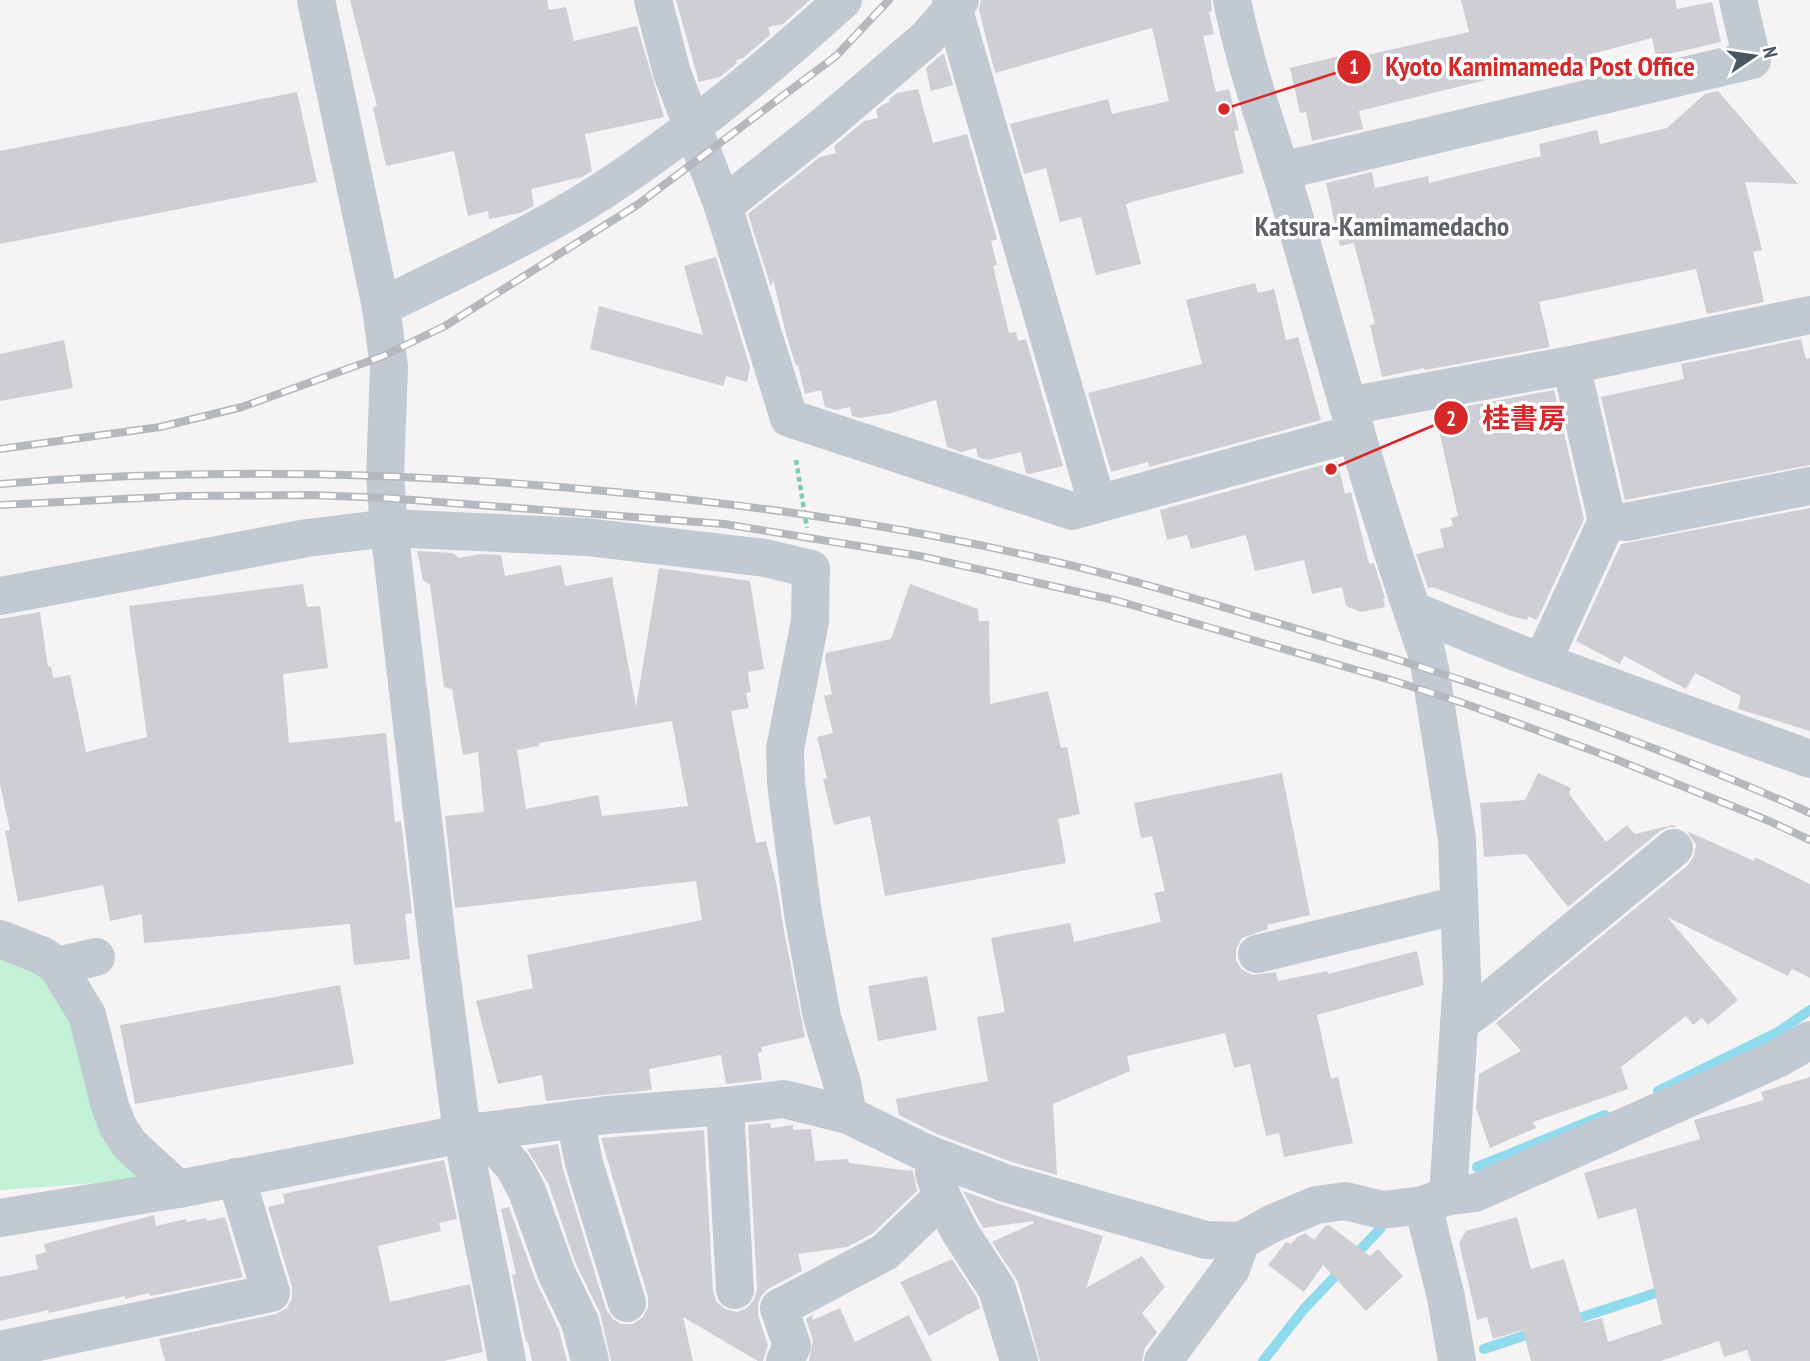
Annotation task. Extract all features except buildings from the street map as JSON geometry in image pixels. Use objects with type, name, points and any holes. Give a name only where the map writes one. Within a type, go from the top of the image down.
[{"type":"street","points":[[316,0],[381,307],[389,367],[385,476],[389,528],[436,940],[472,1133],[507,1361]]},
{"type":"street","points":[[653,0],[672,73],[723,206],[789,418],[1072,511],[1352,419],[1571,365],[1810,315]]},
{"type":"street","points":[[381,307],[511,242],[600,192],[693,129],[843,0]]},
{"type":"street","points":[[1232,0],[1240,40],[1281,171],[1352,419],[1426,651],[1442,743],[1457,839],[1462,979],[1459,1023],[1436,1201],[1446,1297],[1457,1361]]},
{"type":"street","points":[[1281,171],[1752,60],[1738,0]]},
{"type":"street","points":[[723,206],[825,125],[927,38],[955,3]]},
{"type":"street","points":[[955,3],[1097,503]]},
{"type":"street","points":[[1543,660],[1607,521],[1571,365]]},
{"type":"street","points":[[1607,521],[1626,522],[1810,486]]},
{"type":"street","points":[[0,596],[307,538],[389,528],[586,537],[765,558],[811,569],[810,621],[786,749],[786,783],[803,914],[819,1004],[842,1083],[848,1115]]},
{"type":"street","points":[[1412,610],[1518,653],[1810,759]]},
{"type":"street","points":[[1459,1023],[1674,848]]},
{"type":"street","points":[[1256,954],[1459,905]]},
{"type":"street","points":[[0,939],[43,956],[57,966],[87,1015],[118,1128],[130,1145],[177,1189]]},
{"type":"street","points":[[57,966],[96,957]]},
{"type":"street","points":[[0,1218],[177,1189],[472,1133],[575,1119],[784,1099],[848,1115],[928,1154],[1005,1183],[1206,1240],[1241,1241],[1271,1224],[1316,1205],[1345,1201],[1382,1210],[1475,1193],[1777,1059],[1810,1040]]},
{"type":"street","points":[[725,1106],[735,1290]]},
{"type":"street","points":[[575,1119],[584,1163],[627,1303]]},
{"type":"street","points":[[472,1133],[514,1167],[527,1191],[556,1272],[580,1322],[590,1361]]},
{"type":"street","points":[[928,1154],[942,1197],[960,1232],[997,1289],[1019,1361]]},
{"type":"street","points":[[0,1350],[271,1293],[236,1177]]},
{"type":"street","points":[[785,1361],[792,1346],[779,1308],[886,1252],[942,1197]]},
{"type":"street","points":[[1163,1361],[1231,1269],[1241,1241]]},
{"type":"path","points":[[789,418],[805,515]]},
{"type":"green space","points":[[0,947],[56,978],[150,1179],[0,1190]]},
{"type":"waterway","points":[[1658,1091],[1778,1032],[1810,1010]]},
{"type":"waterway","points":[[1477,1167],[1605,1115]]},
{"type":"waterway","points":[[1263,1361],[1304,1309],[1381,1228]]},
{"type":"waterway","points":[[1570,1321],[1668,1289]]},
{"type":"waterway","points":[[1484,1349],[1538,1331]]},
{"type":"railway","points":[[0,449],[160,427],[242,407],[383,356],[445,326],[637,205],[836,56],[889,0]]},
{"type":"railway","points":[[0,484],[154,475],[231,474],[462,480],[717,503],[921,533],[1098,572],[1388,657],[1510,696],[1631,740],[1810,813]]},
{"type":"railway","points":[[0,505],[183,496],[310,495],[387,498],[724,524],[920,556],[1118,601],[1391,680],[1466,704],[1615,759],[1810,840]]},
{"type":"place","name":"Kyoto Kamimameda Post Office","points":[[1224,109]]},
{"type":"place","name":"桂書房","points":[[1331,469]]},
{"type":"district","name":"Katsura-Kamimamedacho","points":[[1382,226]]}]
